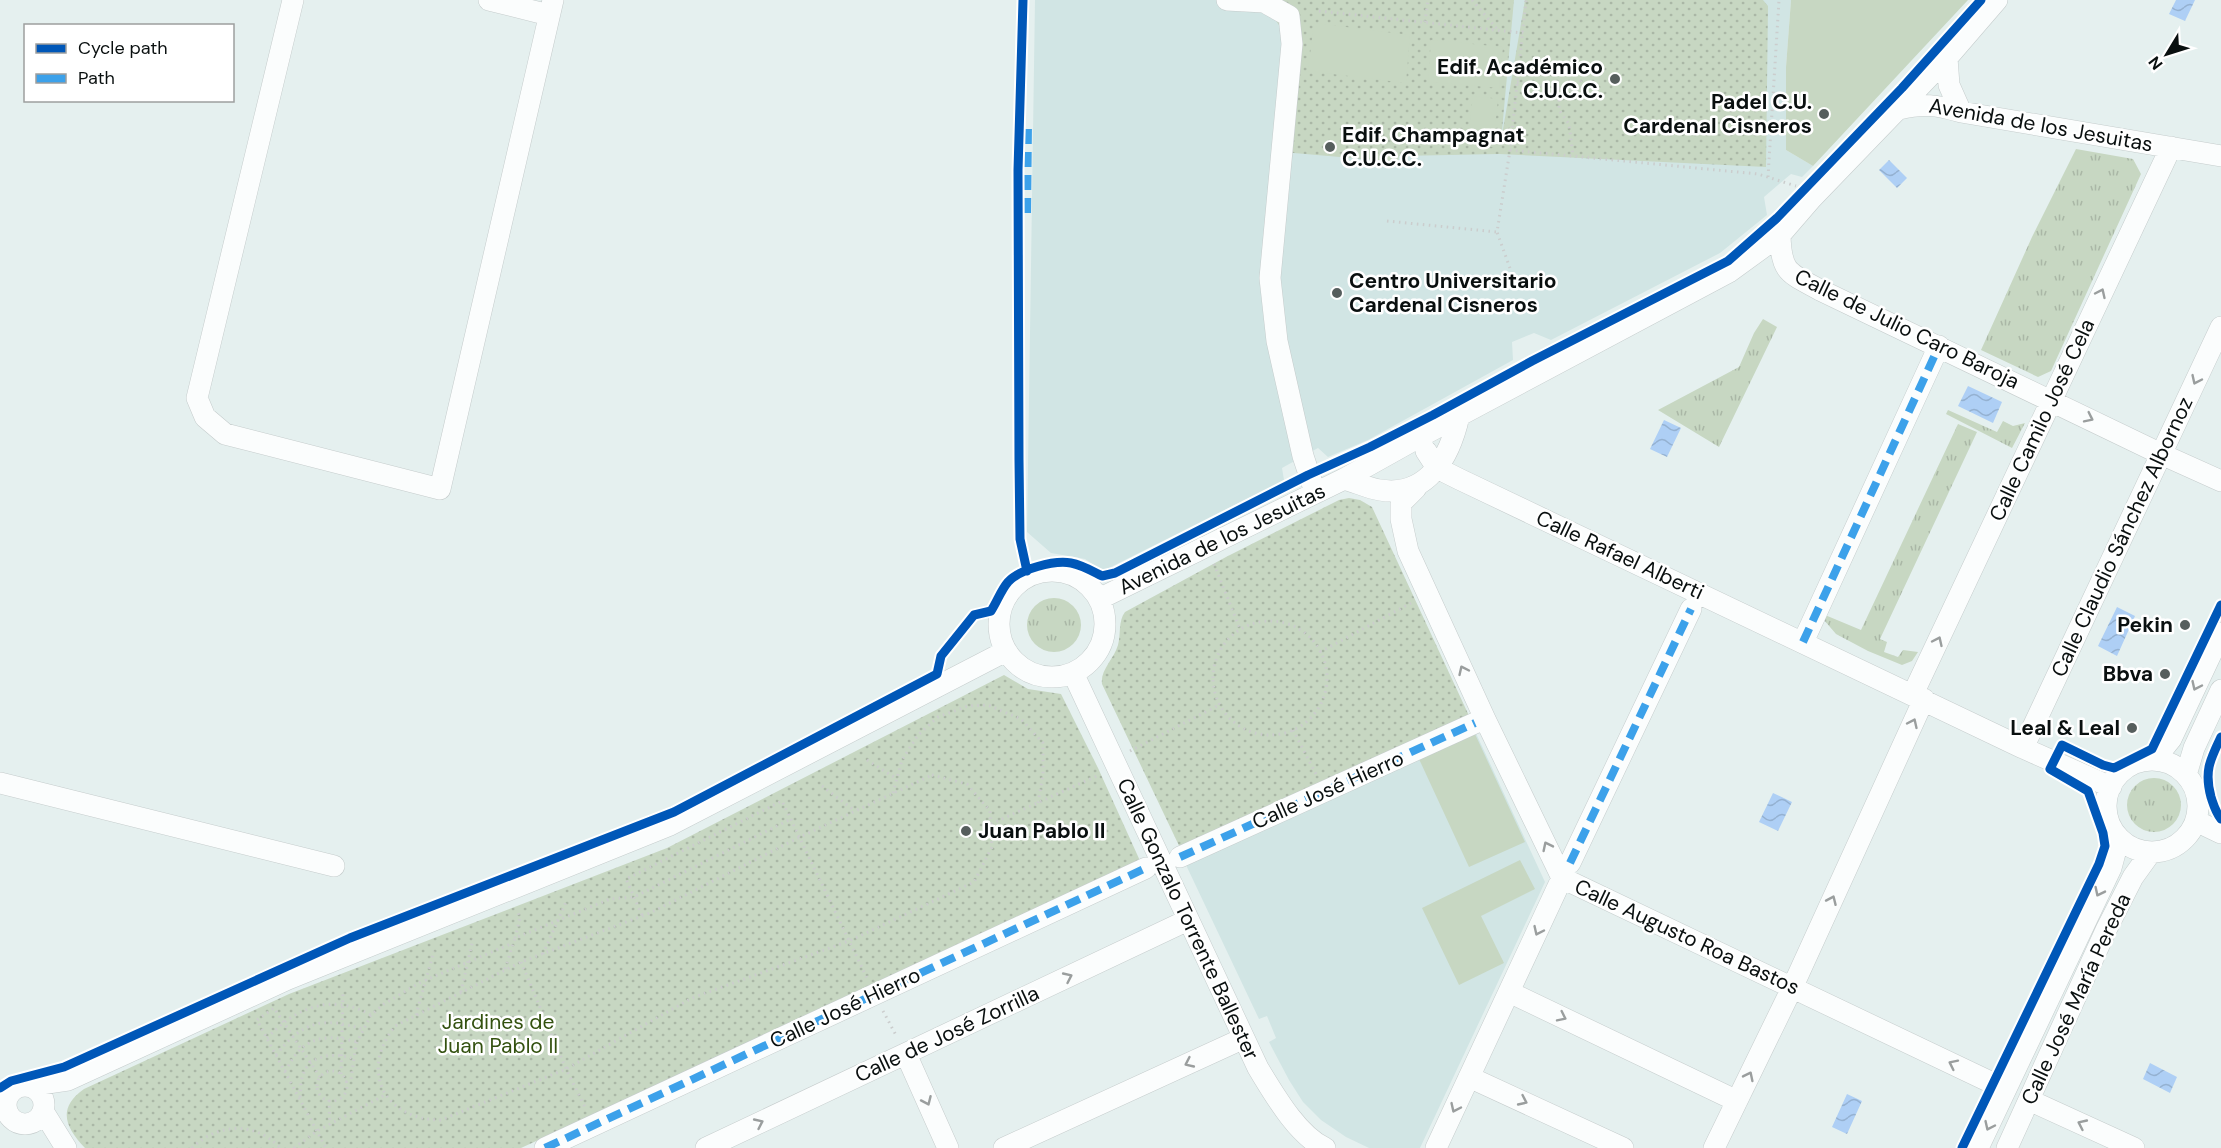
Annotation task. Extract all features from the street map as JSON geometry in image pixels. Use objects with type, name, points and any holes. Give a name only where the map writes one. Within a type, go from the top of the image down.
[{"type":"street","points":[[293,0],[197,398],[205,417],[225,434],[440,489],[551,7],[489,0]]},
{"type":"street","points":[[1227,0],[1264,2],[1289,16],[1292,44],[1270,278],[1277,341],[1303,456],[1315,492]]},
{"type":"street","points":[[1899,109],[1997,0]]},
{"type":"street","points":[[1947,58],[1949,86],[1961,112]]},
{"type":"street","name":"Avenida de los Jesuitas","points":[[1344,479],[1380,490],[1397,491],[1425,464],[1459,416],[1740,264],[1780,235],[1812,198],[1899,109],[1918,105],[1935,105],[1961,112],[2221,156]]},
{"type":"street","name":"Calle Camilo José Cela","points":[[1714,1148],[1793,986],[2051,400],[2171,147]]},
{"type":"street","name":"Calle de Julio Caro Baroja","points":[[1780,235],[1780,256],[1789,272],[2161,454],[2221,481]]},
{"type":"street","points":[[1740,264],[1768,266],[1789,272]]},
{"type":"street","name":"Calle Claudio Sánchez Albornoz","points":[[2023,748],[2221,327]]},
{"type":"street","points":[[1803,642],[1939,346]]},
{"type":"street","points":[[1425,464],[1454,436],[1459,416]]},
{"type":"street","name":"Avenida de los Jesuitas","points":[[1100,599],[1344,479],[1425,464]]},
{"type":"street","name":"Calle Rafael Alberti","points":[[1425,464],[1919,696],[2023,748],[2111,787]]},
{"type":"street","name":"Calle Augusto Roa Bastos","points":[[1425,464],[1401,503],[1401,519],[1408,551],[1490,729],[1566,870],[1793,986],[2006,1089]]},
{"type":"street","points":[[1042,571],[1059,571],[1075,576],[1089,586],[1100,599],[1105,616],[1104,634],[1099,650],[1088,664],[1073,673],[1058,677],[1043,677],[1028,672],[1006,651],[999,635],[999,618],[1003,602],[1012,587],[1026,577],[1042,571]]},
{"type":"street","points":[[1436,1148],[1691,609]]},
{"type":"street","points":[[2154,760],[2171,739],[2221,633]]},
{"type":"street","points":[[66,1148],[27,1116],[7,1110],[4,1100],[16,1089],[68,1080],[288,979],[670,825],[1006,651]]},
{"type":"street","name":"Calle Gonzalo Torrente Ballester","points":[[1073,673],[1242,1039],[1277,1100],[1314,1146]]},
{"type":"street","points":[[2186,775],[2194,748],[2221,690]]},
{"type":"street","name":"Calle José Hierro","points":[[1180,858],[1475,723]]},
{"type":"street","points":[[2154,760],[2166,762],[2186,775],[2197,796],[2198,808],[2196,821],[2189,834],[2179,844],[2166,850],[2151,852],[2129,846],[2119,838],[2111,827],[2107,814],[2107,800],[2118,776],[2128,767],[2154,760]]},
{"type":"street","points":[[0,783],[334,866]]},
{"type":"street","points":[[2196,821],[2221,833]]},
{"type":"street","name":"Calle José María Pereda","points":[[1978,1148],[2110,868],[2119,838]]},
{"type":"street","name":"Calle José María Pereda","points":[[2007,1148],[2106,930],[2133,877],[2151,852]]},
{"type":"street","name":"Calle José Hierro","points":[[545,1148],[1146,868]]},
{"type":"street","name":"Calle de José Zorrilla","points":[[706,1148],[904,1049],[1188,921]]},
{"type":"street","points":[[1509,992],[1737,1101]]},
{"type":"street","points":[[1004,1148],[1242,1039]]},
{"type":"street","points":[[904,1049],[948,1148]]},
{"type":"street","points":[[1469,1077],[1623,1148]]},
{"type":"street","points":[[27,1116],[68,1080]]},
{"type":"street","points":[[27,1086],[42,1095],[27,1116]]},
{"type":"street","points":[[2029,1100],[2134,1148]]},
{"type":"street","points":[[27,1116],[60,1148]]},
{"type":"path","points":[[1425,22],[1428,0]]},
{"type":"path","points":[[1472,0],[1498,30]]},
{"type":"path","points":[[1516,285],[1497,232],[1510,150],[1526,0]]},
{"type":"path","points":[[1768,177],[1779,0]]},
{"type":"path","points":[[1319,10],[1523,33]]},
{"type":"path","points":[[1517,82],[1579,91],[1581,79]]},
{"type":"path","points":[[1559,88],[1559,111],[1569,124],[1573,156]]},
{"type":"path","points":[[1510,150],[1758,174],[1800,191]]},
{"type":"path","points":[[1387,221],[1497,232]]},
{"type":"path","points":[[1213,562],[1240,629]]},
{"type":"path","points":[[1320,652],[1417,600]]},
{"type":"path","points":[[1257,622],[1276,622],[1294,627],[1309,637],[1320,652],[1326,669],[1326,688],[1320,705],[1309,720],[1293,730],[1277,735],[1252,732],[1229,719],[1219,705],[1214,688],[1213,671],[1218,654],[1227,640],[1240,629],[1257,622]]},
{"type":"path","points":[[893,793],[902,760],[918,735],[938,717],[968,706],[988,705],[1021,719],[1043,743],[1044,774],[1038,803]]},
{"type":"path","points":[[1130,751],[1219,705]]},
{"type":"path","points":[[1293,730],[1324,791]]},
{"type":"path","points":[[867,760],[897,779]]},
{"type":"path","points":[[991,824],[1104,774]]},
{"type":"path","points":[[932,775],[967,784],[990,811],[993,847],[974,882],[849,942],[692,998],[566,1069],[441,1120],[423,1120],[405,1114],[384,1095],[378,1071],[379,1054],[386,1038],[395,1026],[521,962],[642,916],[893,793],[932,775]]},
{"type":"path","points":[[822,786],[855,811]]},
{"type":"path","points":[[642,916],[626,879],[782,801],[874,994],[904,1049]]},
{"type":"path","points":[[515,938],[610,899],[634,897],[791,819]]},
{"type":"path","points":[[543,954],[566,902]]},
{"type":"path","points":[[505,970],[520,918],[517,909]]},
{"type":"path","points":[[461,992],[473,939]]},
{"type":"path","points":[[346,1082],[351,1079],[352,1058],[362,1029],[371,1015],[384,1004],[426,980],[513,943]]},
{"type":"path","points":[[416,1015],[434,951]]},
{"type":"path","points":[[521,962],[566,1069],[594,1125]]},
{"type":"path","points":[[326,1148],[257,1020],[274,1008],[320,1077],[318,1090],[324,1098],[339,1099],[345,1092],[346,1082],[341,1074],[343,993]]},
{"type":"path","points":[[267,1038],[283,1022],[300,1010],[321,1005],[358,1008],[371,1015]]},
{"type":"path","points":[[276,1055],[292,1036],[313,1024],[323,1021],[342,1022],[362,1029]]},
{"type":"path","points":[[285,1071],[301,1048],[321,1038],[342,1038],[357,1042]]},
{"type":"path","points":[[300,1099],[304,1070],[311,1064],[327,1054],[352,1058]]},
{"type":"path","points":[[320,1077],[327,1072],[341,1074]]},
{"type":"path","points":[[294,1148],[317,1131],[384,1095]]},
{"type":"path","points":[[329,1100],[330,1125]]},
{"type":"path","points":[[192,1148],[201,1139],[218,1130],[237,1127],[256,1131],[273,1140],[280,1148]]},
{"type":"shaded area","name":"Centro Universitario Cardenal Cisneros","points":[[1035,0],[1791,0],[1786,67],[1786,150],[1813,166],[1802,177],[1791,174],[1764,197],[1767,215],[1720,253],[1551,340],[1534,333],[1512,342],[1513,360],[1368,440],[1328,457],[1318,448],[1282,468],[1284,480],[1107,569],[1100,569],[1085,559],[1051,553],[1027,532]]},
{"type":"shaded area","points":[[1474,729],[1545,882],[1420,1148],[1369,1148],[1346,1137],[1321,1120],[1303,1102],[1269,1042],[1276,1038],[1267,1016],[1259,1019],[1186,865]]},
{"type":"green space","points":[[1250,0],[1514,0],[1501,141],[1525,0],[1763,0],[1768,6],[1766,167],[1499,154],[1399,156],[1398,162],[1282,152],[1291,44],[1264,2]]},
{"type":"green space","name":"Padel C.U. Cardenal Cisneros","points":[[1791,0],[1968,0],[1813,166],[1786,150],[1786,67]]},
{"type":"green space","points":[[1314,23],[1410,35],[1406,83],[1308,71]]},
{"type":"green space","points":[[1431,40],[1503,47],[1499,88],[1428,82]]},
{"type":"green space","points":[[1473,96],[1498,99],[1493,147],[1467,145]]},
{"type":"green space","points":[[2076,149],[2133,159],[2141,174],[2051,371],[2038,377],[1981,350],[2032,237]]},
{"type":"green space","points":[[1763,319],[1777,327],[1719,447],[1658,410],[1739,367]]},
{"type":"green space","points":[[1948,410],[1997,432],[2003,421],[2013,426],[2025,423],[2012,448],[1946,414]]},
{"type":"green space","points":[[1958,424],[1977,432],[1880,639],[1887,642],[1884,652],[1898,657],[1903,650],[1918,652],[1912,661],[1902,665],[1836,634],[1824,620],[1825,615],[1861,630]]},
{"type":"green space","points":[[1349,498],[1360,500],[1372,507],[1471,720],[1183,854],[1102,684],[1105,669],[1118,645],[1123,616],[1125,612],[1226,557],[1339,500]]},
{"type":"green space","points":[[1054,598],[1064,600],[1073,606],[1079,615],[1081,625],[1079,635],[1073,644],[1064,650],[1054,652],[1044,650],[1035,644],[1029,635],[1027,625],[1029,615],[1035,606],[1044,600]]},
{"type":"green space","name":"Jardines de Juan Pablo II","points":[[1004,675],[1028,689],[1061,694],[1141,863],[521,1148],[85,1148],[69,1125],[67,1110],[75,1096],[84,1089],[289,994],[667,848]]},
{"type":"green space","points":[[1475,734],[1525,842],[1469,867],[1419,759]]},
{"type":"green space","points":[[2154,778],[2164,780],[2173,786],[2179,795],[2181,805],[2179,815],[2173,824],[2164,830],[2154,832],[2144,830],[2135,824],[2129,815],[2127,805],[2129,795],[2135,786],[2144,780]]},
{"type":"green space","points":[[1520,860],[1535,889],[1481,916],[1504,963],[1459,985],[1422,908]]},
{"type":"water","points":[[2176,0],[2195,0],[2185,21],[2169,14]]},
{"type":"water","points":[[1889,160],[1907,178],[1897,188],[1879,170]]},
{"type":"water","points":[[1968,386],[2002,402],[1993,423],[1958,406]]},
{"type":"water","points":[[1664,420],[1681,428],[1667,457],[1650,449]]},
{"type":"water","points":[[2117,607],[2135,616],[2117,656],[2098,646]]},
{"type":"water","points":[[1773,793],[1792,802],[1778,831],[1759,822]]},
{"type":"water","points":[[2150,1063],[2177,1077],[2170,1093],[2143,1079]]},
{"type":"water","points":[[1847,1094],[1862,1101],[1847,1134],[1832,1127]]},
{"type":"marked path","points":[[1027,213],[1028,123]]},
{"type":"marked path","points":[[1803,642],[1939,346]]},
{"type":"marked path","points":[[1570,863],[1691,609]]},
{"type":"marked path","points":[[1180,857],[1475,723]]},
{"type":"marked path","points":[[545,1148],[1146,868]]},
{"type":"cycle path","points":[[1023,0],[1018,170],[1019,460],[1020,539],[1027,571]]},
{"type":"cycle path","points":[[0,1088],[11,1081],[64,1067],[350,938],[674,812],[937,674],[941,656],[974,615],[991,611],[1013,577],[1038,566],[1064,562],[1079,565],[1102,576],[1115,573],[1308,475],[1433,415],[1532,361],[1728,261],[1777,218],[1902,88],[1981,0]]},
{"type":"cycle path","points":[[1962,1148],[2099,864],[2105,846],[2103,833],[2088,791],[2050,769],[2062,745],[2114,768],[2152,749],[2221,605]]},
{"type":"cycle path","points":[[2221,737],[2211,759],[2208,773],[2213,803],[2221,819]]},
{"type":"place","name":"Edif. Académico C.U.C.C.","points":[[1615,79]]},
{"type":"place","name":"Padel C.U. Cardenal Cisneros","points":[[1824,114]]},
{"type":"place","name":"Edif. Champagnat C.U.C.C.","points":[[1330,147]]},
{"type":"place","name":"Centro Universitario Cardenal Cisneros","points":[[1337,293]]},
{"type":"place","name":"Pekin","points":[[2185,625]]},
{"type":"place","name":"Bbva","points":[[2165,674]]},
{"type":"place","name":"Leal & Leal","points":[[2132,728]]},
{"type":"place","name":"Juan Pablo II","points":[[966,831]]}]
